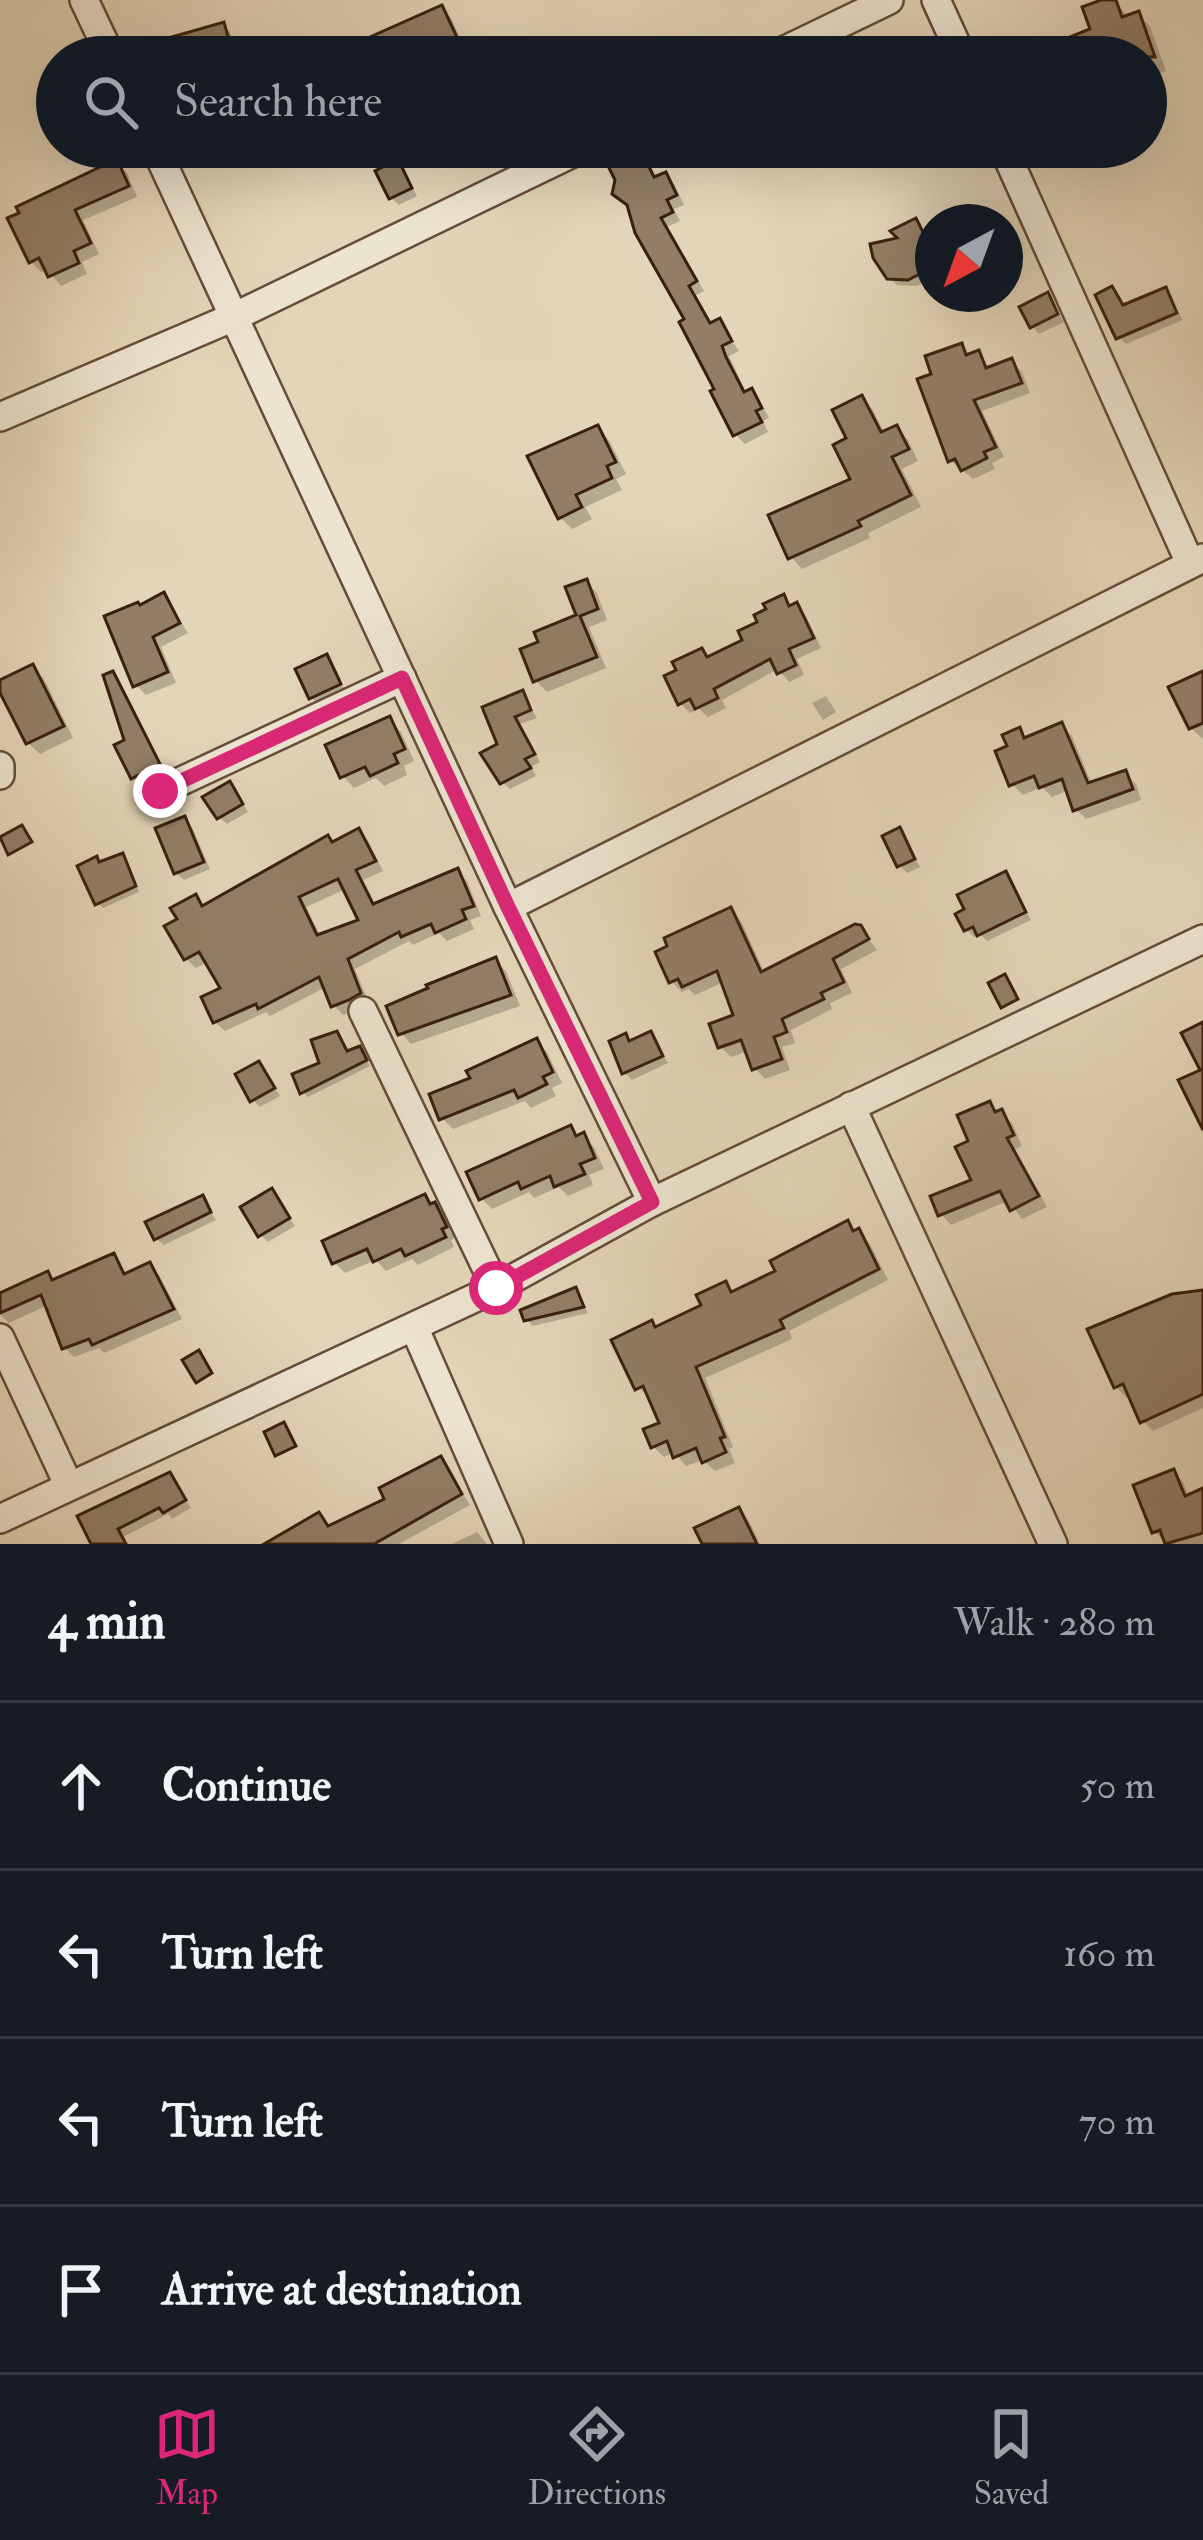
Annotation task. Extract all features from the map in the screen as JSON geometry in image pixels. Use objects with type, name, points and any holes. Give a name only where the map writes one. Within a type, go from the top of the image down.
[{"type":"street","points":[[84,0],[101,36]]},
{"type":"street","points":[[815,36],[890,0]]},
{"type":"street","points":[[936,0],[952,36]]},
{"type":"street","points":[[165,168],[508,907],[652,1202]]},
{"type":"street","points":[[0,417],[236,316],[542,168]]},
{"type":"street","points":[[508,907],[1197,560],[1013,168]]},
{"type":"street","points":[[160,791],[402,678]]},
{"type":"street","points":[[0,766],[0,776]]},
{"type":"street","points":[[0,1519],[496,1288],[652,1202],[1203,939]]},
{"type":"street","points":[[363,1011],[496,1288]]},
{"type":"street","points":[[851,1106],[1054,1544]]},
{"type":"street","points":[[414,1327],[509,1544]]},
{"type":"street","points":[[0,1338],[70,1486]]},
{"type":"building","points":[[1116,0],[1122,17],[1139,11],[1148,36],[1072,36],[1090,29],[1082,7]]},
{"type":"building","points":[[442,5],[456,36],[372,36]]},
{"type":"building","points":[[224,22],[228,36],[175,36]]},
{"type":"building","points":[[98,168],[121,168],[129,186],[75,210],[91,243],[74,251],[79,263],[48,277],[39,258],[29,263],[7,218],[19,213],[16,207]]},
{"type":"building","points":[[402,168],[412,188],[389,199],[375,171]]},
{"type":"building","points":[[609,168],[650,168],[654,177],[666,172],[677,195],[667,200],[673,212],[661,218],[697,281],[689,286],[710,323],[720,318],[732,341],[722,346],[726,357],[744,392],[752,388],[762,408],[756,411],[762,422],[733,436],[679,322],[684,319],[635,233],[627,205],[612,194],[615,180]]},
{"type":"building","points":[[915,218],[915,276],[908,280],[887,279],[873,258],[870,244],[897,238],[890,231]]},
{"type":"building","points":[[1112,286],[1123,305],[1166,287],[1177,313],[1116,339],[1095,295]]},
{"type":"building","points":[[1048,292],[1058,314],[1030,328],[1023,305]]},
{"type":"building","points":[[962,343],[966,355],[979,350],[986,368],[1012,358],[1022,383],[974,400],[996,447],[984,452],[987,458],[961,471],[955,459],[948,462],[917,379],[931,374],[925,356]]},
{"type":"building","points":[[862,395],[881,432],[897,425],[909,449],[892,457],[911,495],[858,521],[861,526],[788,559],[768,515],[850,479],[833,445],[846,438],[832,410]]},
{"type":"building","points":[[598,425],[616,462],[607,466],[612,478],[576,495],[582,507],[558,519],[527,456]]},
{"type":"building","points":[[587,579],[598,609],[580,616],[597,657],[533,682],[520,649],[538,642],[534,632],[576,615],[565,587]]},
{"type":"building","points":[[164,592],[180,623],[153,637],[168,672],[133,687],[104,616]]},
{"type":"building","points":[[784,594],[789,606],[797,602],[814,638],[789,649],[796,665],[777,674],[770,659],[714,689],[718,698],[695,709],[690,699],[678,705],[664,676],[676,670],[672,662],[702,648],[707,657],[742,640],[738,631],[757,622],[754,615],[766,609],[763,604]]},
{"type":"building","points":[[327,654],[341,684],[309,699],[295,669]]},
{"type":"building","points":[[33,664],[64,726],[26,744],[0,693],[0,680]]},
{"type":"building","points":[[113,671],[160,764],[131,779],[114,745],[124,740],[103,675]]},
{"type":"building","points":[[1203,671],[1203,723],[1189,729],[1168,687]]},
{"type":"building","points":[[523,690],[531,710],[515,717],[535,754],[525,759],[531,768],[500,784],[480,753],[497,744],[482,707]]},
{"type":"building","points":[[390,716],[405,749],[394,754],[398,763],[370,776],[365,767],[340,778],[325,745]]},
{"type":"building","points":[[1062,722],[1088,783],[1126,770],[1133,789],[1073,811],[1062,779],[1039,788],[1034,776],[1009,786],[995,751],[1007,746],[1002,735],[1020,727],[1024,738]]},
{"type":"building","points":[[230,781],[243,804],[217,819],[202,797]]},
{"type":"building","points":[[185,816],[204,862],[174,874],[155,828]]},
{"type":"building","points":[[22,825],[32,842],[8,855],[0,837]]},
{"type":"building","points":[[900,827],[915,859],[897,867],[882,836]]},
{"type":"building","points":[[359,828],[376,861],[356,870],[373,904],[458,868],[474,906],[462,910],[466,919],[435,933],[431,924],[401,937],[399,932],[348,959],[361,993],[349,1000],[331,1007],[319,977],[258,1009],[256,1004],[213,1023],[201,997],[220,988],[199,952],[184,960],[164,926],[177,919],[170,908],[196,894],[202,906],[328,835],[332,842]],"holes":[[[338,879],[358,920],[317,935],[299,897]]]},
{"type":"building","points":[[123,853],[136,886],[95,905],[77,866],[97,856],[99,862]]},
{"type":"building","points":[[1006,871],[1026,912],[977,936],[973,927],[964,931],[955,914],[964,909],[957,895]]},
{"type":"building","points":[[731,907],[761,972],[855,924],[861,925],[869,939],[833,959],[844,982],[821,993],[824,999],[782,1019],[787,1032],[774,1037],[782,1059],[752,1070],[741,1040],[718,1048],[709,1024],[733,1015],[717,971],[682,987],[678,979],[669,983],[655,952],[667,946],[664,938]]},
{"type":"building","points":[[496,957],[511,995],[398,1035],[386,1006]]},
{"type":"building","points":[[1005,974],[1018,999],[1001,1008],[988,983]]},
{"type":"building","points":[[1203,1022],[1203,1130],[1178,1080],[1200,1070],[1181,1033]]},
{"type":"building","points":[[337,1031],[347,1051],[360,1046],[367,1060],[300,1094],[292,1074],[319,1063],[311,1040]]},
{"type":"building","points":[[651,1031],[663,1056],[622,1074],[609,1041],[626,1033],[629,1041]]},
{"type":"building","points":[[537,1038],[553,1072],[543,1077],[547,1084],[518,1098],[514,1090],[439,1120],[429,1094],[470,1078],[466,1071]]},
{"type":"building","points":[[259,1061],[275,1088],[250,1102],[235,1074]]},
{"type":"building","points":[[990,1101],[995,1112],[1002,1109],[1014,1135],[1007,1138],[1039,1196],[1010,1211],[1000,1191],[938,1216],[930,1196],[971,1180],[955,1147],[968,1141],[957,1115]]},
{"type":"building","points":[[571,1125],[576,1136],[584,1132],[595,1158],[580,1164],[585,1174],[554,1187],[550,1176],[521,1189],[518,1182],[479,1200],[466,1172]]},
{"type":"building","points":[[272,1188],[290,1218],[258,1237],[240,1207]]},
{"type":"building","points":[[425,1194],[430,1204],[435,1202],[447,1227],[442,1229],[446,1237],[405,1256],[401,1249],[373,1262],[367,1249],[332,1264],[322,1241]]},
{"type":"building","points":[[203,1195],[211,1212],[154,1240],[145,1222]]},
{"type":"building","points":[[848,1220],[853,1231],[859,1228],[879,1269],[780,1320],[784,1328],[696,1367],[725,1437],[720,1438],[726,1452],[702,1463],[696,1448],[673,1458],[667,1441],[651,1448],[643,1429],[659,1423],[643,1386],[635,1390],[611,1340],[652,1320],[655,1327],[701,1305],[696,1295],[726,1281],[731,1292],[775,1271],[770,1261]]},
{"type":"building","points":[[114,1253],[124,1274],[150,1262],[174,1309],[92,1345],[89,1339],[62,1349],[41,1295],[0,1313],[0,1293],[48,1271],[52,1280]]},
{"type":"building","points":[[576,1287],[584,1307],[524,1321],[520,1310]]},
{"type":"building","points":[[1203,1290],[1203,1394],[1140,1423],[1123,1384],[1114,1388],[1087,1329],[1172,1294]]},
{"type":"building","points":[[199,1350],[212,1373],[196,1383],[182,1360]]},
{"type":"building","points":[[284,1422],[296,1446],[275,1456],[264,1432]]},
{"type":"building","points":[[441,1456],[462,1494],[374,1544],[264,1544],[319,1512],[328,1526],[384,1499],[379,1488]]},
{"type":"building","points":[[1174,1469],[1185,1496],[1203,1488],[1203,1533],[1165,1544],[1160,1530],[1152,1533],[1133,1485]]},
{"type":"building","points":[[170,1472],[186,1500],[118,1529],[126,1544],[91,1544],[77,1516]]},
{"type":"building","points":[[739,1507],[757,1544],[702,1544],[694,1528]]},
{"type":"route","points":[[160,791],[402,678],[652,1202],[496,1288]]}]
